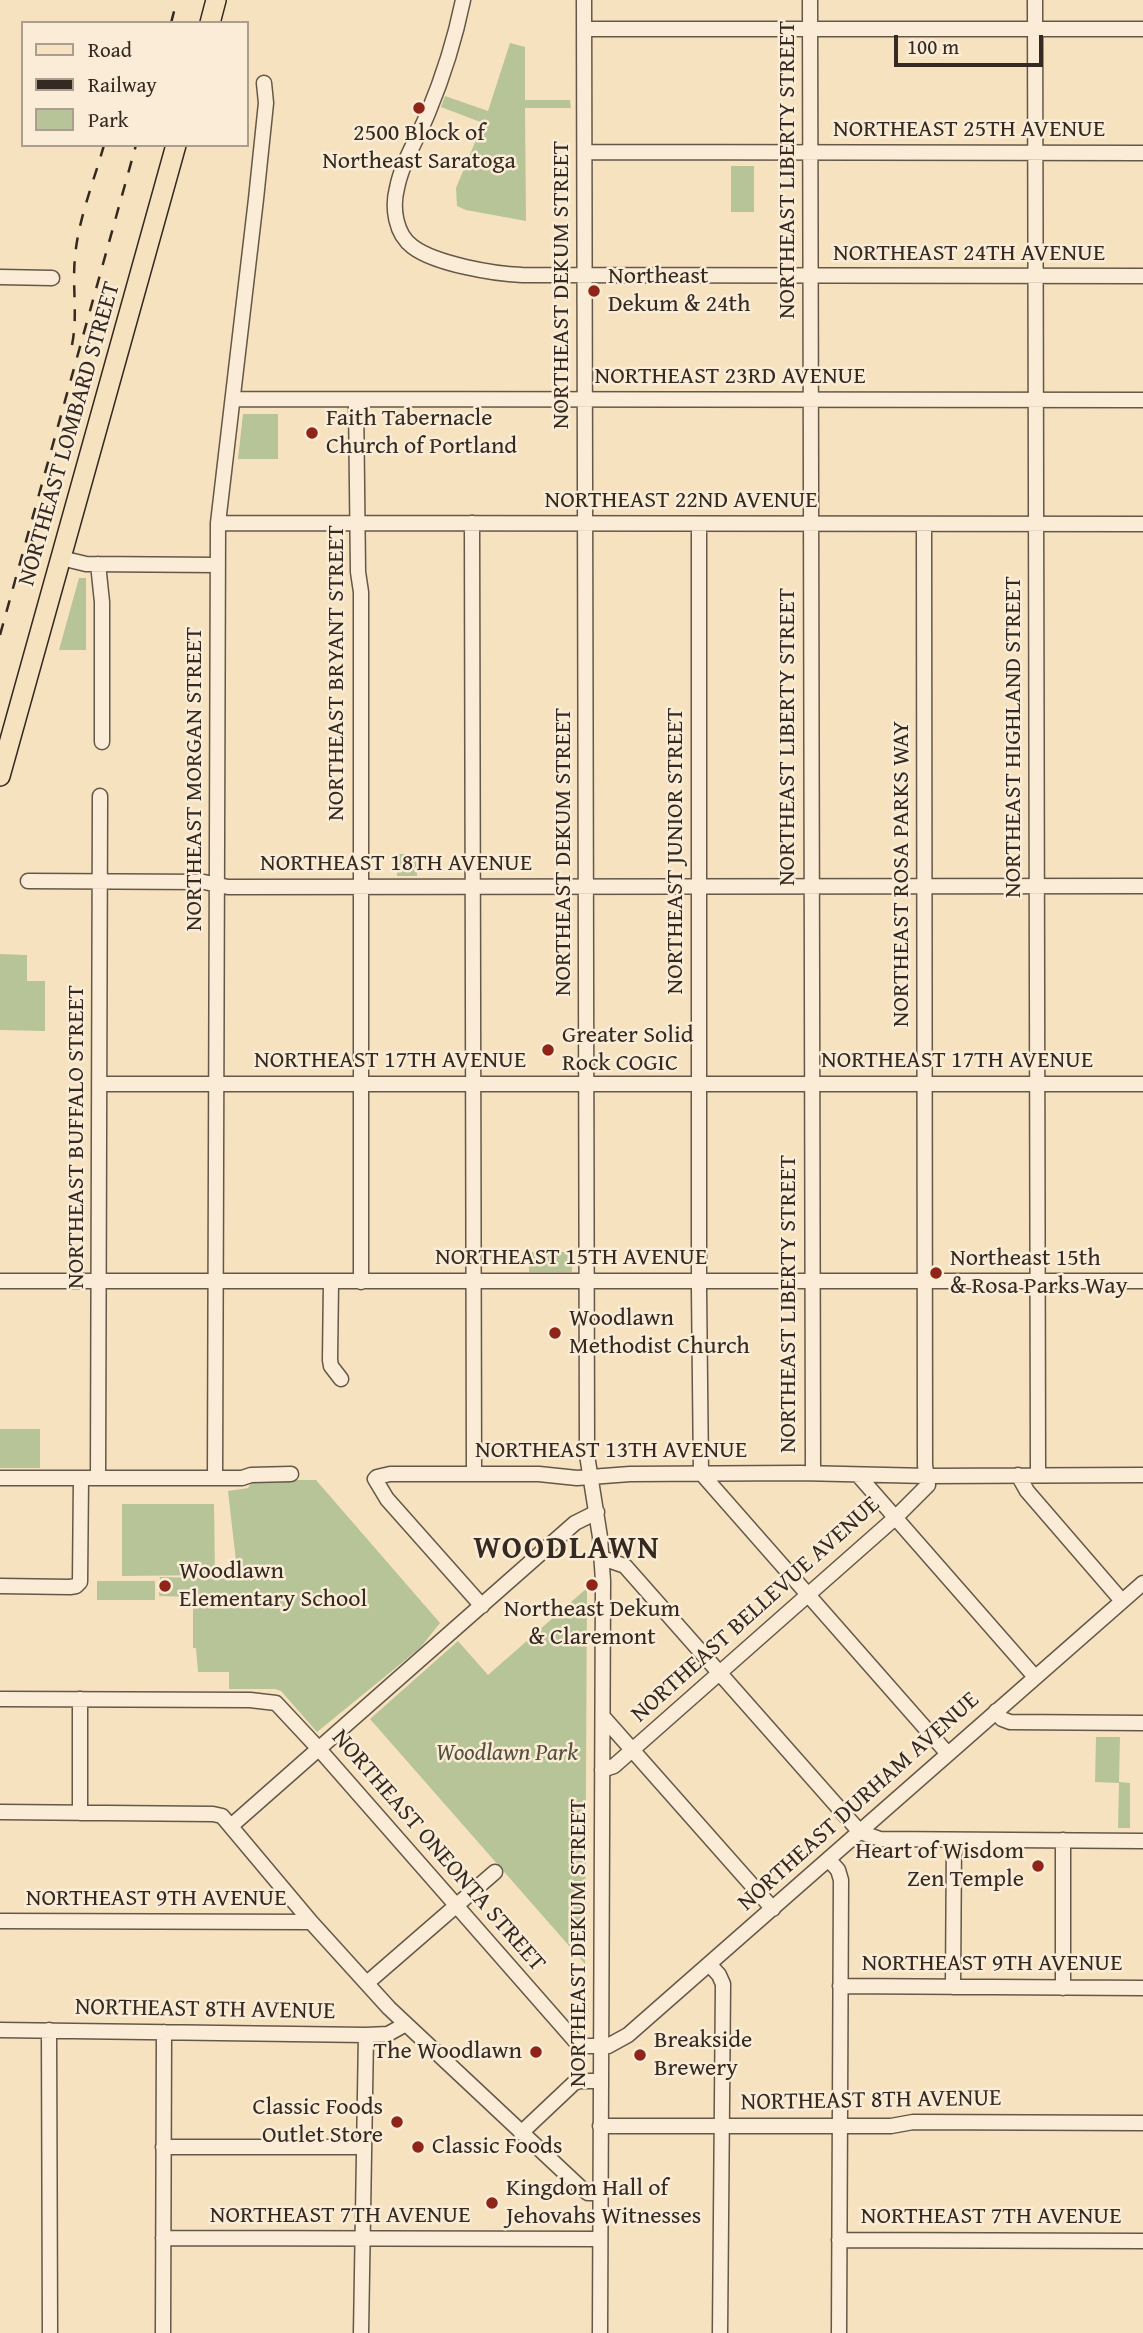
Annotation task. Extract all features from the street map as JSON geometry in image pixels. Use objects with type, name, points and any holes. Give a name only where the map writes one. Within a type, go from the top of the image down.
[{"type":"main road","points":[[211,21],[216,0]]},
{"type":"main road","name":"NORTHEAST LOMBARD STREET","points":[[0,776],[175,147]]},
{"type":"street","name":"NORTHEAST 24TH AVENUE","points":[[463,0],[440,81],[397,188],[396,218],[413,247],[466,267],[504,274],[1143,276]]},
{"type":"street","name":"NORTHEAST DEKUM STREET","points":[[584,0],[587,1455],[603,1558],[600,2333]]},
{"type":"street","name":"NORTHEAST LIBERTY STREET","points":[[810,0],[813,1473]]},
{"type":"street","name":"NORTHEAST HIGHLAND STREET","points":[[1035,0],[1038,1475]]},
{"type":"street","points":[[584,29],[1143,29]]},
{"type":"street","name":"NORTHEAST MORGAN STREET","points":[[215,1478],[218,523],[266,103],[264,83]]},
{"type":"street","name":"NORTHEAST 25TH AVENUE","points":[[585,152],[1143,153]]},
{"type":"street","points":[[0,277],[52,278]]},
{"type":"street","name":"NORTHEAST 23RD AVENUE","points":[[233,399],[1143,400]]},
{"type":"street","name":"NORTHEAST BRYANT STREET","points":[[356,400],[358,572],[361,592],[361,1282]]},
{"type":"street","name":"NORTHEAST 22ND AVENUE","points":[[218,523],[1143,524]]},
{"type":"street","points":[[472,523],[474,1474]]},
{"type":"street","name":"NORTHEAST JUNIOR STREET","points":[[699,524],[701,1473]]},
{"type":"street","name":"NORTHEAST ROSA PARKS WAY","points":[[924,524],[925,1465],[928,1476]]},
{"type":"street","points":[[61,558],[78,563],[98,564],[218,565]]},
{"type":"street","points":[[98,564],[102,603],[102,742]]},
{"type":"street","name":"NORTHEAST BUFFALO STREET","points":[[98,1478],[100,796]]},
{"type":"street","name":"NORTHEAST 18TH AVENUE","points":[[28,881],[204,882],[228,887],[1143,886]]},
{"type":"street","name":"NORTHEAST 17TH AVENUE","points":[[100,1084],[1143,1084]]},
{"type":"street","name":"NORTHEAST 15TH AVENUE","points":[[0,1281],[1143,1281]]},
{"type":"street","points":[[331,1282],[330,1360],[331,1366],[341,1379]]},
{"type":"street","points":[[701,1473],[948,1754]]},
{"type":"street","name":"NORTHEAST 13TH AVENUE","points":[[482,1606],[387,1499],[375,1479],[390,1474],[539,1474],[591,1478],[630,1474],[701,1473],[1143,1475]]},
{"type":"street","points":[[0,1478],[215,1478],[291,1474]]},
{"type":"street","points":[[858,1475],[1035,1677]]},
{"type":"street","points":[[1018,1475],[1027,1491],[1122,1601]]},
{"type":"street","name":"NORTHEAST BELLEVUE AVENUE","points":[[602,1770],[614,1766],[895,1518],[927,1488],[928,1476]]},
{"type":"street","points":[[0,1586],[69,1587],[80,1582],[81,1478]]},
{"type":"street","points":[[232,1826],[575,1523],[597,1512]]},
{"type":"street","points":[[603,1558],[625,1566],[860,1832],[875,1839],[1143,1841]]},
{"type":"street","name":"NORTHEAST DURHAM AVENUE","points":[[601,2047],[618,2042],[628,2035],[710,1965],[1143,1583]]},
{"type":"street","points":[[0,1699],[80,1699],[80,1813]]},
{"type":"street","name":"NORTHEAST ONEONTA STREET","points":[[80,1699],[267,1700],[276,1703],[576,2042],[601,2047]]},
{"type":"street","points":[[996,1712],[1002,1719],[1010,1722],[1143,1723]]},
{"type":"street","points":[[604,1718],[773,1909]]},
{"type":"street","points":[[0,1812],[218,1814],[232,1826],[311,1922],[406,2024],[581,2188],[589,2193],[600,2193]]},
{"type":"street","points":[[953,1987],[954,1840]]},
{"type":"street","points":[[1063,1840],[1063,1988]]},
{"type":"street","points":[[829,1860],[838,1870],[841,1880],[839,2333]]},
{"type":"street","points":[[367,1983],[495,1872]]},
{"type":"street","name":"NORTHEAST 9TH AVENUE","points":[[0,1920],[311,1922]]},
{"type":"street","points":[[710,1965],[723,1984],[720,2333]]},
{"type":"street","name":"NORTHEAST 9TH AVENUE","points":[[840,1986],[1143,1988]]},
{"type":"street","name":"NORTHEAST 8TH AVENUE","points":[[0,2030],[366,2035],[388,2034],[406,2024]]},
{"type":"street","points":[[49,2030],[50,2333]]},
{"type":"street","points":[[163,2333],[164,2032]]},
{"type":"street","points":[[361,2333],[366,2035]]},
{"type":"street","points":[[520,2133],[574,2083],[601,2081]]},
{"type":"street","name":"NORTHEAST 8TH AVENUE","points":[[600,2126],[891,2126],[913,2122],[1143,2123]]},
{"type":"street","points":[[163,2147],[364,2147]]},
{"type":"street","name":"NORTHEAST 7TH AVENUE","points":[[163,2238],[600,2239]]},
{"type":"street","name":"NORTHEAST 7TH AVENUE","points":[[839,2239],[1143,2241]]},
{"type":"green space","points":[[510,43],[525,47],[525,100],[570,100],[571,108],[525,108],[526,221],[457,206],[456,188],[483,123],[441,107],[445,96],[488,111]]},
{"type":"green space","points":[[731,166],[754,166],[754,212],[731,212]]},
{"type":"green space","points":[[243,414],[278,414],[278,459],[238,459]]},
{"type":"green space","points":[[79,578],[86,578],[86,650],[59,650]]},
{"type":"green space","points":[[397,854],[417,854],[417,876],[397,876]]},
{"type":"green space","points":[[0,954],[27,955],[27,981],[45,981],[45,1031],[0,1030]]},
{"type":"green space","points":[[529,1252],[572,1252],[572,1272],[529,1272]]},
{"type":"green space","points":[[0,1429],[40,1429],[40,1468],[0,1468]]},
{"type":"green space","points":[[257,1480],[316,1480],[440,1623],[420,1648],[317,1732],[281,1691],[229,1689],[229,1672],[198,1672],[196,1648],[193,1648],[193,1597],[159,1596],[160,1577],[238,1579],[228,1491],[248,1488]]},
{"type":"green space","points":[[122,1504],[214,1504],[215,1575],[122,1576]]},
{"type":"green space","points":[[97,1581],[155,1581],[155,1600],[97,1600]]},
{"type":"green space","name":"Woodlawn Park","points":[[587,1588],[585,1964],[370,1719],[458,1641],[488,1675]]},
{"type":"green space","points":[[1096,1737],[1120,1737],[1119,1782],[1130,1783],[1130,1828],[1118,1828],[1119,1783],[1095,1782]]},
{"type":"railway","points":[[172,21],[177,0]]},
{"type":"railway","points":[[72,345],[77,243],[103,147]]},
{"type":"railway","points":[[0,635],[135,147]]},
{"type":"place","name":"2500 Block of Northeast Saratoga","points":[[419,108]]},
{"type":"place","name":"Northeast Dekum & 24th","points":[[594,291]]},
{"type":"place","name":"Faith Tabernacle Church of Portland","points":[[312,433]]},
{"type":"place","name":"Greater Solid Rock COGIC","points":[[548,1050]]},
{"type":"place","name":"Northeast 15th & Rosa Parks Way","points":[[936,1273]]},
{"type":"place","name":"Woodlawn Methodist Church","points":[[555,1333]]},
{"type":"place","name":"Northeast Dekum & Claremont","points":[[592,1585]]},
{"type":"place","name":"Woodlawn Elementary School","points":[[165,1586]]},
{"type":"place","name":"Heart of Wisdom Zen Temple","points":[[1038,1866]]},
{"type":"place","name":"The Woodlawn","points":[[536,2052]]},
{"type":"place","name":"Breakside Brewery","points":[[640,2055]]},
{"type":"place","name":"Classic Foods Outlet Store","points":[[397,2122]]},
{"type":"place","name":"Classic Foods","points":[[418,2147]]},
{"type":"place","name":"Kingdom Hall of Jehovahs Witnesses","points":[[492,2203]]},
{"type":"district","name":"WOODLAWN","points":[[567,1550]]}]
